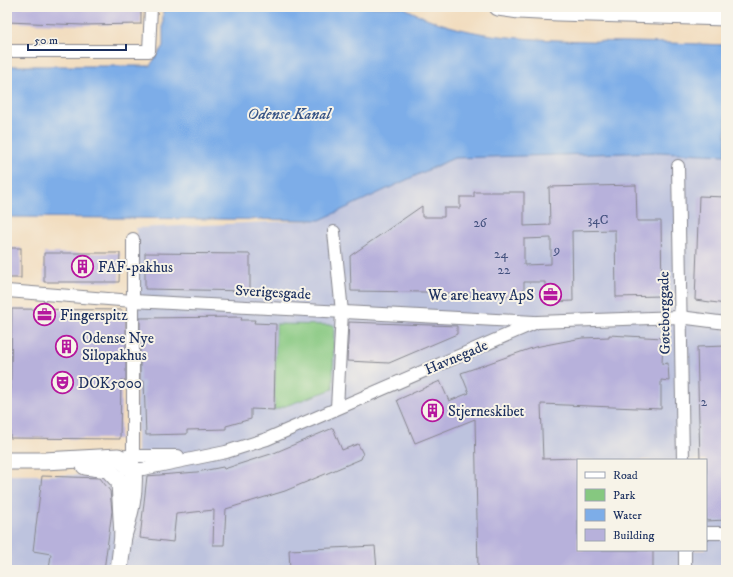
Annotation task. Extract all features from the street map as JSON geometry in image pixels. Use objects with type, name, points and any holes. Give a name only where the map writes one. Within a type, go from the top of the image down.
[{"type":"street","points":[[7,51],[149,52],[150,7]]},
{"type":"street","points":[[498,7],[550,12],[726,17]]},
{"type":"street","name":"Gøteborggade","points":[[678,166],[683,459]]},
{"type":"street","points":[[334,232],[342,312],[338,408]]},
{"type":"street","points":[[119,570],[123,536],[132,506],[126,464],[133,301],[133,239]]},
{"type":"street","name":"Sverigesgade","points":[[7,291],[133,301],[537,322]]},
{"type":"street","name":"Havnegade","points":[[7,461],[126,464],[197,457],[226,452],[267,439],[537,322],[680,317],[726,323]]},
{"type":"street","name":"Havnegade","points":[[126,464],[197,457]]},
{"type":"street","points":[[707,533],[726,533]]},
{"type":"street","points":[[685,551],[686,570]]},
{"type":"shaded area","points":[[659,152],[726,155],[726,570],[7,570],[7,475],[137,475],[136,228],[320,220],[454,158]]},
{"type":"green space","points":[[276,324],[334,325],[333,389],[274,410]]},
{"type":"water","name":"Odense Kanal","points":[[163,7],[403,7],[425,18],[448,26],[517,38],[726,45],[726,155],[659,152],[454,158],[320,220],[7,217],[7,66],[150,66],[163,46]]},
{"type":"building","points":[[7,7],[141,7],[141,24],[83,25],[7,22]]},
{"type":"building","points":[[636,185],[637,221],[661,221],[662,296],[616,297],[615,230],[572,231],[573,301],[545,302],[545,282],[524,282],[524,296],[467,296],[467,294],[424,292],[351,291],[350,256],[422,206],[422,217],[444,217],[444,208],[460,208],[460,197],[474,197],[474,192],[524,192],[524,226],[550,225],[549,187]],"holes":[[[551,238],[551,264],[524,265],[524,239]]]},
{"type":"building","points":[[699,196],[726,197],[726,304],[695,300]]},
{"type":"building","points":[[7,248],[21,248],[21,278],[7,278]]},
{"type":"building","name":"FAF-pakhus","points":[[44,253],[120,253],[119,282],[44,282]]},
{"type":"building","points":[[145,253],[250,254],[250,291],[145,289]]},
{"type":"building","name":"Odense Nye Silopakhus","points":[[12,309],[122,310],[122,318],[126,318],[126,381],[121,380],[120,439],[10,438]]},
{"type":"building","points":[[242,317],[241,320],[255,320],[254,323],[276,324],[274,410],[251,409],[251,419],[226,426],[226,429],[187,430],[187,434],[146,435],[144,381],[140,381],[140,318]]},
{"type":"building","points":[[349,322],[457,326],[457,334],[389,363],[347,361]]},
{"type":"building","points":[[609,335],[663,338],[662,364],[668,363],[669,381],[661,380],[661,409],[541,404],[543,459],[578,458],[577,551],[653,551],[653,570],[478,570],[475,419],[415,443],[397,400],[440,381],[449,401],[469,393],[461,373],[535,347],[582,338],[609,337]]},
{"type":"building","points":[[726,346],[726,520],[707,521],[707,459],[700,459],[697,347]]},
{"type":"building","points":[[333,428],[342,450],[358,444],[363,454],[361,459],[285,491],[226,509],[224,545],[213,545],[214,510],[176,514],[173,542],[140,538],[147,476],[197,472],[223,467],[224,469],[274,453]]},
{"type":"building","points":[[42,476],[100,478],[110,491],[112,511],[104,570],[49,570],[51,554],[33,551]]},
{"type":"building","points":[[375,546],[377,570],[290,570],[289,550]]},
{"type":"place","name":"FAF-pakhus","points":[[82,267]]},
{"type":"place","name":"We are heavy ApS","points":[[550,295]]},
{"type":"place","name":"Fingerspitz","points":[[44,315]]},
{"type":"place","name":"Odense Nye Silopakhus","points":[[66,347]]},
{"type":"place","name":"DOK5000","points":[[63,383]]},
{"type":"place","name":"Stjerneskibet","points":[[433,411]]}]
